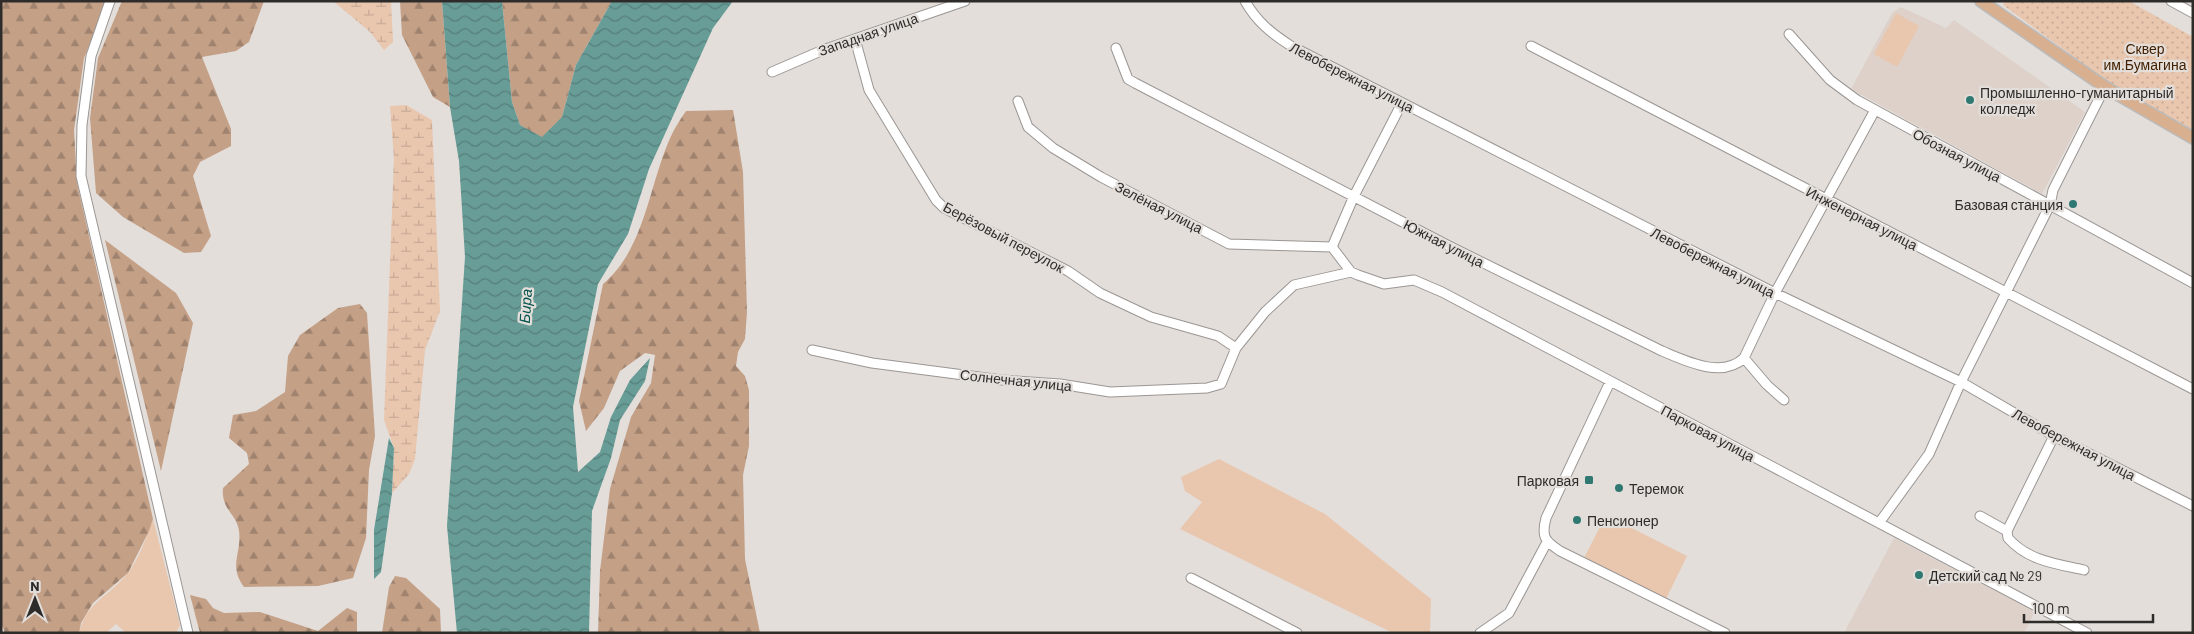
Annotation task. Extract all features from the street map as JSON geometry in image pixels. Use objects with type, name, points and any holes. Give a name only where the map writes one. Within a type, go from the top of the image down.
[{"type":"main road","points":[[1988,3],[2104,87],[2193,138]]},
{"type":"street","points":[[110,1],[91,56],[82,125],[81,176],[188,633]]},
{"type":"street","name":"Западная улица","points":[[772,72],[818,52],[965,1]]},
{"type":"street","name":"Левобережная улица","points":[[1245,1],[1254,16],[1266,30],[1291,46],[1775,294],[1961,382],[2054,436],[2193,506]]},
{"type":"street","points":[[2171,1],[2193,13]]},
{"type":"street","name":"Обозная улица","points":[[1789,34],[1830,80],[1857,100],[2193,282]]},
{"type":"street","name":"Берёзовый переулок","points":[[855,39],[870,90],[898,140],[936,200],[944,208],[1068,271],[1100,293],[1151,317],[1218,336],[1236,348]]},
{"type":"street","name":"Инженерная улица","points":[[1531,46],[2193,389]]},
{"type":"street","name":"Южная улица","points":[[1116,48],[1128,79],[1547,296],[1662,352],[1689,363],[1727,368],[1736,366],[1744,358]]},
{"type":"street","points":[[1879,523],[1929,454],[1961,382],[2050,205],[2053,190],[2104,87]]},
{"type":"street","name":"Зелёная улица","points":[[1018,101],[1028,127],[1053,148],[1101,177],[1229,244],[1332,247]]},
{"type":"street","points":[[1236,348],[1265,312],[1294,285],[1351,272],[1332,247],[1354,196],[1402,103]]},
{"type":"street","points":[[1784,400],[1767,386],[1744,358],[1775,294],[1875,110]]},
{"type":"street","name":"Парковая улица","points":[[1351,272],[1384,284],[1414,280],[2087,633]]},
{"type":"street","name":"Солнечная улица","points":[[812,350],[872,363],[1002,380],[1060,384],[1110,392],[1206,388],[1221,384],[1236,348]]},
{"type":"street","points":[[1610,382],[1546,518],[1543,529],[1547,542],[1560,551],[1725,633]]},
{"type":"street","points":[[2054,436],[2007,531],[2008,538],[2022,550],[2054,565],[2084,570]]},
{"type":"street","points":[[1980,516],[2007,531]]},
{"type":"street","points":[[1480,633],[1509,613],[1547,542]]},
{"type":"street","points":[[1191,578],[1297,633]]},
{"type":"shaded area","name":"Промышленно-гуманитарный колледж","points":[[1901,7],[1946,28],[1954,20],[2085,112],[2042,194],[1851,89],[1892,13]]},
{"type":"shaded area","name":"Детский сад № 29","points":[[1894,538],[2035,612],[2024,633],[1844,633]]},
{"type":"green space","points":[[1,1],[107,1],[84,58],[74,130],[77,183],[153,519],[128,573],[93,603],[81,623],[79,633],[5,633],[1,623]]},
{"type":"green space","points":[[122,1],[264,1],[249,42],[236,51],[202,57],[231,129],[231,146],[200,162],[193,176],[211,236],[201,252],[184,253],[123,217],[96,193],[90,118],[98,58]]},
{"type":"green space","points":[[333,1],[391,1],[393,42],[384,50],[370,32]]},
{"type":"green space","points":[[400,1],[442,1],[450,107],[433,97],[402,35]]},
{"type":"green space","points":[[502,1],[612,1],[576,65],[562,117],[542,138],[520,125],[512,102]]},
{"type":"green space","name":"Сквер им.Бумагина","points":[[2005,1],[2129,1],[2193,37],[2193,131],[2108,82],[2003,5]]},
{"type":"green space","points":[[1896,13],[1919,26],[1897,67],[1874,54]]},
{"type":"green space","points":[[406,105],[432,120],[440,311],[425,350],[415,459],[409,474],[392,493],[394,448],[384,420],[394,158],[390,106]]},
{"type":"green space","points":[[733,110],[743,172],[747,312],[745,339],[738,352],[736,366],[745,376],[749,390],[749,446],[743,475],[745,559],[760,633],[598,633],[600,571],[610,489],[631,417],[651,383],[655,355],[645,353],[620,371],[604,408],[586,431],[579,401],[603,284],[629,252],[645,214],[664,153],[686,111]]},
{"type":"green space","points":[[105,240],[176,293],[193,323],[161,471]]},
{"type":"green space","points":[[360,304],[367,313],[375,436],[369,470],[366,538],[353,578],[318,586],[244,587],[239,579],[236,566],[239,539],[238,525],[224,502],[223,495],[223,488],[249,464],[247,453],[229,438],[233,415],[256,411],[285,392],[288,356],[300,335],[338,308]]},
{"type":"green space","points":[[1219,459],[1325,514],[1431,599],[1430,633],[1393,633],[1180,529],[1202,502],[1185,491],[1181,477]]},
{"type":"green space","points":[[1606,515],[1687,556],[1666,599],[1583,560]]},
{"type":"green space","points":[[153,519],[180,625],[176,633],[126,633],[116,624],[106,633],[79,633],[83,622],[93,606],[121,581],[132,568]]},
{"type":"green space","points":[[395,576],[406,578],[440,609],[441,633],[382,633],[389,587]]},
{"type":"green space","points":[[190,595],[206,599],[213,608],[224,613],[260,612],[318,631],[347,608],[357,612],[357,633],[200,633]]},
{"type":"water","name":"Бира","points":[[442,1],[502,1],[512,102],[520,125],[542,137],[562,117],[576,65],[612,1],[733,1],[713,28],[649,169],[628,234],[598,284],[573,407],[578,472],[600,452],[611,417],[630,380],[650,358],[645,381],[620,420],[611,458],[592,511],[589,633],[457,633],[447,526],[465,257],[459,161],[450,107]]},
{"type":"water","points":[[389,438],[394,448],[392,493],[381,572],[374,579],[374,530]]},
{"type":"place","name":"Промышленно-гуманитарный колледж","points":[[1970,100]]},
{"type":"place","name":"Базовая станция","points":[[2073,204]]},
{"type":"place","name":"Парковая","points":[[1589,480]]},
{"type":"place","name":"Теремок","points":[[1619,488]]},
{"type":"place","name":"Пенсионер","points":[[1577,520]]},
{"type":"place","name":"Детский сад № 29","points":[[1919,575]]}]
